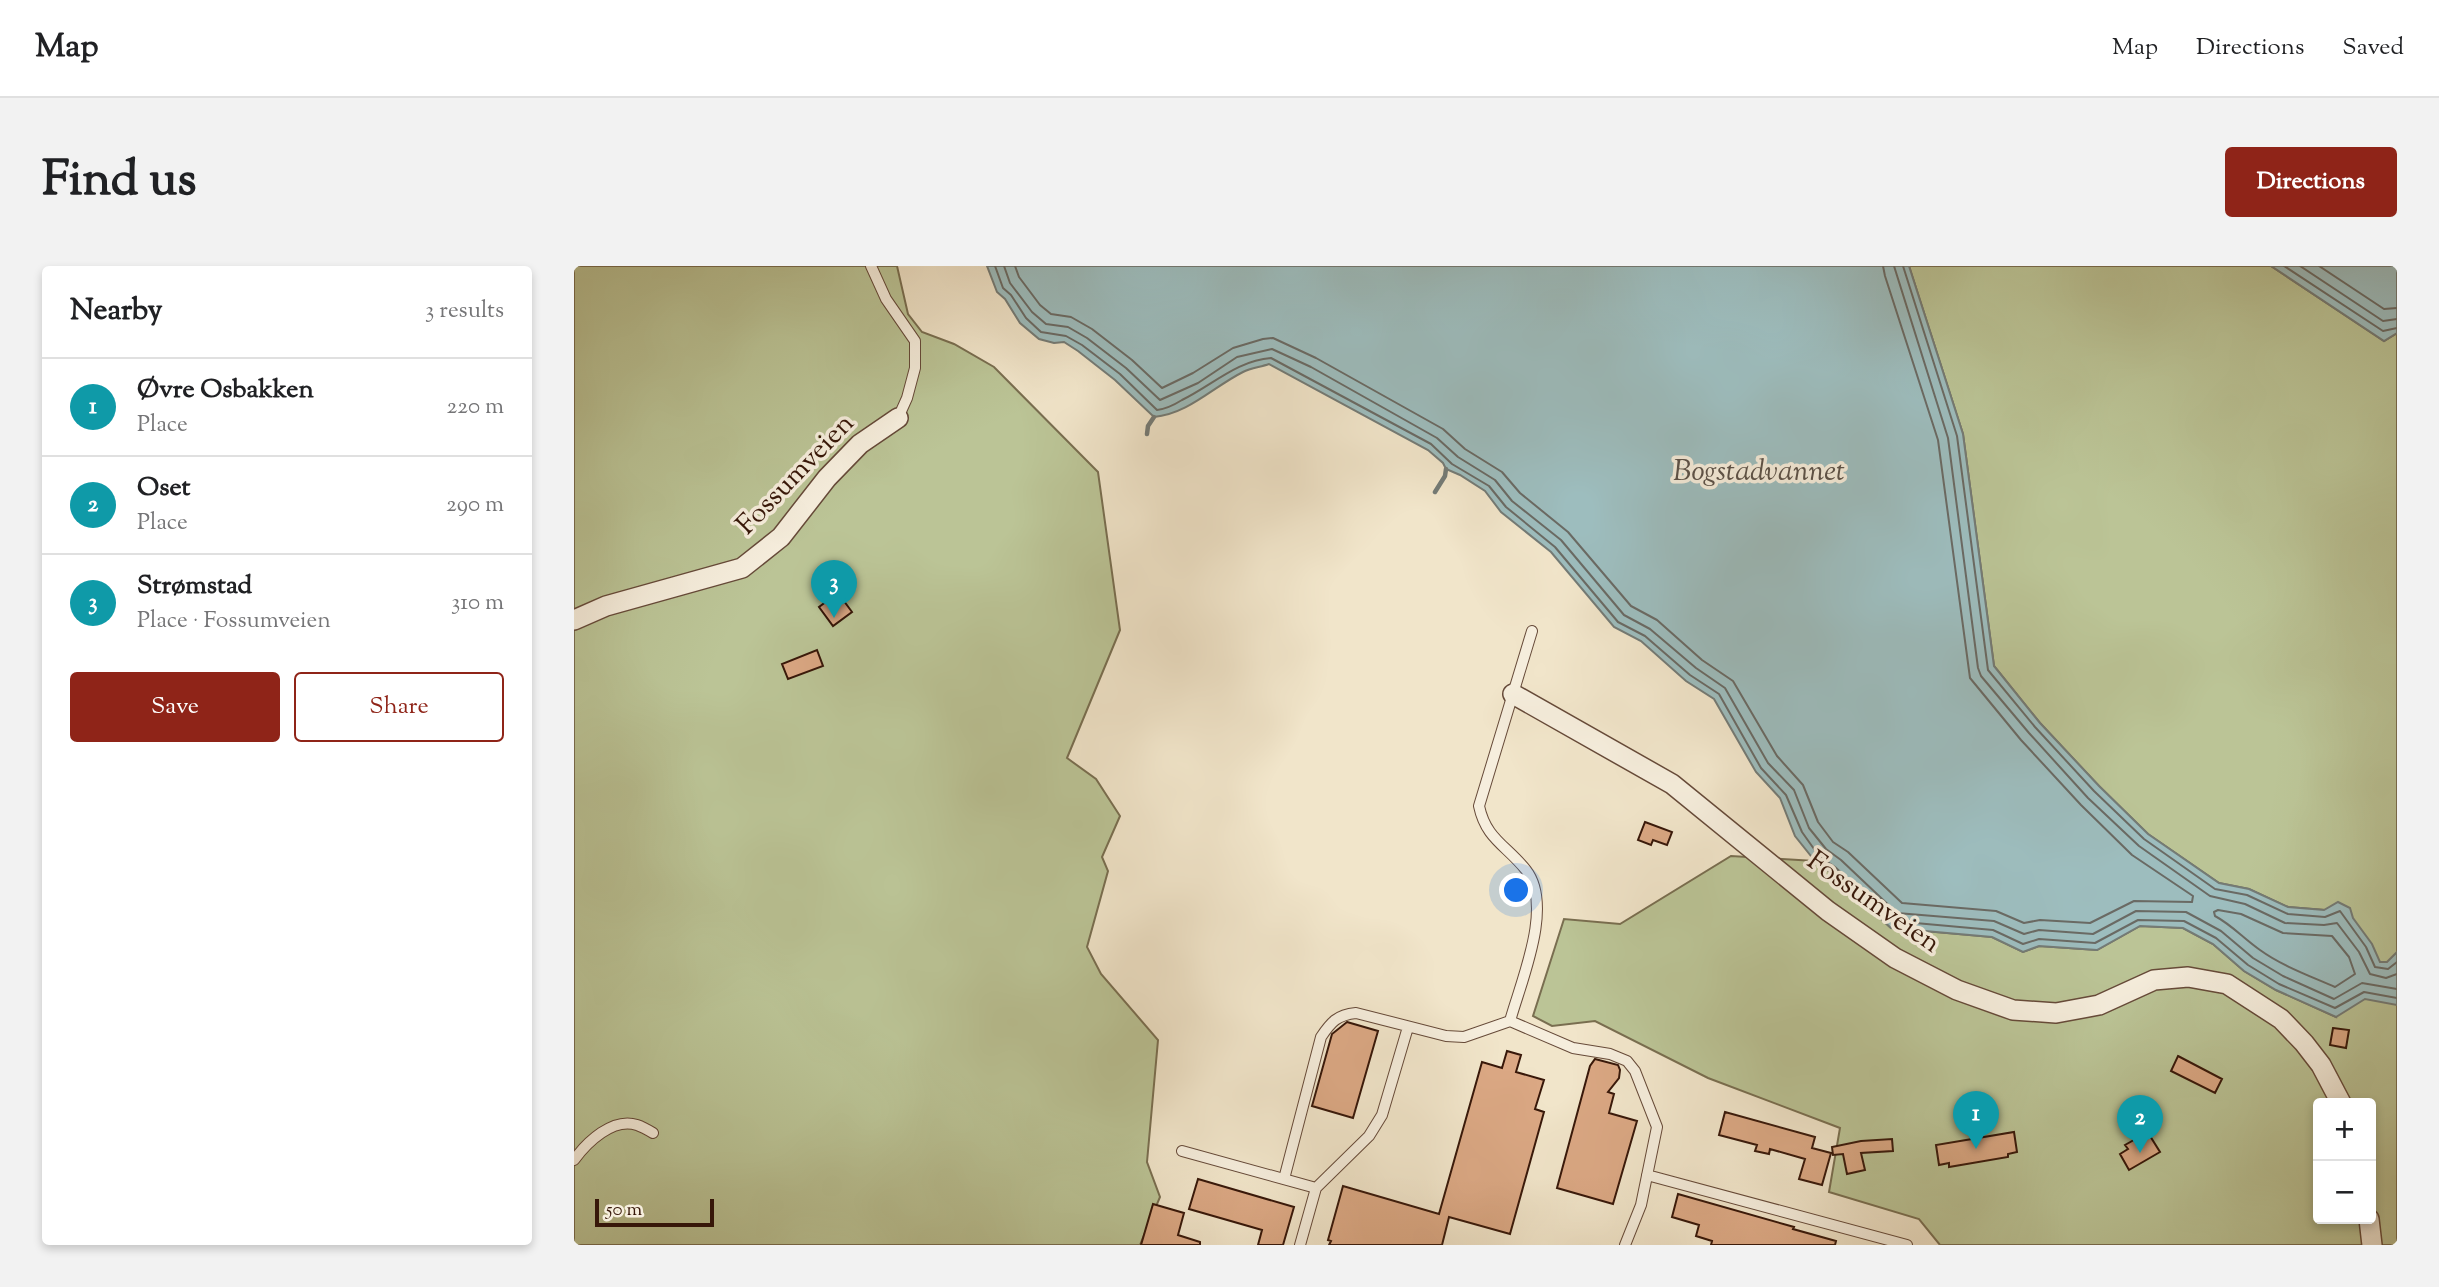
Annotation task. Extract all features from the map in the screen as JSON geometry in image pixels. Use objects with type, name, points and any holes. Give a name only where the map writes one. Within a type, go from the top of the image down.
[{"type":"street","name":"Fossumveien","points":[[574,620],[606,606],[742,568],[781,537],[827,478],[860,444],[898,418]]},
{"type":"street","name":"Fossumveien","points":[[1513,694],[1672,784],[1828,911],[1895,958],[1957,990],[2013,1010],[2056,1013],[2099,1005],[2154,980],[2188,977],[2227,984],[2281,1019],[2305,1043],[2321,1065],[2338,1098]]},
{"type":"street","points":[[2370,1224],[2372,1245]]},
{"type":"lane","name":"Fossumveien","points":[[871,266],[886,299],[915,341],[915,368],[898,418]]},
{"type":"lane","points":[[1510,1021],[1534,936],[1537,894],[1527,872],[1483,824],[1479,806],[1532,631]]},
{"type":"lane","points":[[1284,1179],[1321,1037],[1331,1022],[1343,1014],[1356,1013],[1446,1036],[1464,1037],[1510,1021],[1573,1048],[1610,1054],[1627,1061],[1635,1071],[1657,1127],[1642,1205],[1625,1245]]},
{"type":"lane","points":[[1300,1245],[1316,1188],[1370,1136],[1382,1115],[1408,1027]]},
{"type":"lane","points":[[574,1160],[598,1135],[610,1128],[629,1124],[653,1133]]},
{"type":"lane","points":[[1182,1151],[1316,1188]]},
{"type":"lane","points":[[1647,1175],[1907,1245]]},
{"type":"green space","points":[[574,266],[897,266],[908,314],[922,332],[954,344],[994,367],[1098,472],[1120,630],[1067,758],[1096,779],[1120,816],[1102,857],[1108,871],[1087,947],[1101,974],[1158,1040],[1147,1162],[1160,1197],[1140,1245],[574,1245]]},
{"type":"green space","points":[[1909,266],[2271,266],[2384,341],[2397,333],[2397,1245],[1940,1245],[1919,1219],[1829,1192],[1840,1128],[1708,1078],[1595,1021],[1552,1026],[1533,1016],[1564,919],[1620,924],[1731,856],[1815,861],[1891,928],[1992,937],[2023,952],[2039,946],[2097,950],[2140,926],[2183,928],[2213,944],[2244,971],[2276,990],[2336,1017],[2325,910],[2288,907],[2249,889],[2219,883],[2148,834],[2040,723],[1994,666],[1963,434]]},
{"type":"water","name":"Bogstadvannet","points":[[987,266],[1909,266],[1963,434],[1994,666],[2040,723],[2148,834],[2219,883],[2249,889],[2288,907],[2324,910],[2338,902],[2350,908],[2353,918],[2372,944],[2380,962],[2387,962],[2397,952],[2397,1005],[2365,999],[2336,1017],[2276,990],[2244,971],[2213,944],[2183,928],[2140,926],[2097,950],[2039,946],[2023,952],[1992,937],[1891,928],[1815,861],[1795,836],[1780,798],[1756,772],[1714,699],[1686,681],[1641,641],[1614,627],[1551,552],[1501,512],[1485,491],[1446,469],[1428,450],[1269,364],[1243,372],[1178,411],[1154,417],[1115,380],[1078,351],[1064,342],[1054,343],[1039,339],[1020,323],[1005,299],[997,292]]},
{"type":"water","points":[[2271,266],[2397,266],[2397,333],[2384,341]]},
{"type":"building","points":[[838,593],[852,612],[833,626],[819,607]]},
{"type":"building","points":[[817,650],[823,666],[788,679],[782,664]]},
{"type":"building","points":[[1645,822],[1672,832],[1667,845],[1653,840],[1651,845],[1638,840]]},
{"type":"building","points":[[1347,1022],[1378,1031],[1353,1118],[1312,1106],[1332,1034]]},
{"type":"building","points":[[2333,1028],[2349,1030],[2346,1048],[2330,1045]]},
{"type":"building","points":[[1507,1051],[1521,1055],[1516,1072],[1544,1080],[1535,1109],[1544,1112],[1510,1234],[1449,1217],[1442,1245],[1329,1245],[1331,1241],[1328,1240],[1343,1186],[1439,1214],[1482,1062],[1502,1068]]},
{"type":"building","points":[[2178,1056],[2222,1079],[2215,1093],[2171,1071]]},
{"type":"building","points":[[1595,1059],[1618,1065],[1620,1070],[1619,1078],[1608,1092],[1614,1094],[1609,1113],[1637,1121],[1613,1204],[1557,1188],[1590,1066]]},
{"type":"building","points":[[1725,1112],[1815,1137],[1812,1148],[1831,1153],[1822,1185],[1799,1179],[1805,1159],[1770,1149],[1769,1154],[1755,1151],[1757,1145],[1719,1135]]},
{"type":"building","points":[[2014,1132],[2017,1152],[2008,1154],[2008,1157],[1949,1167],[1949,1163],[1939,1165],[1936,1145]]},
{"type":"building","points":[[2141,1136],[2144,1140],[2150,1136],[2160,1152],[2129,1170],[2120,1154],[2128,1149],[2125,1145]]},
{"type":"building","points":[[1892,1139],[1893,1151],[1861,1153],[1865,1170],[1847,1174],[1843,1154],[1833,1155],[1832,1147],[1861,1141]]},
{"type":"building","points":[[1198,1179],[1294,1207],[1283,1245],[1258,1245],[1262,1230],[1189,1209]]},
{"type":"building","points":[[1678,1194],[1794,1227],[1793,1229],[1836,1241],[1835,1245],[1711,1245],[1712,1241],[1696,1236],[1699,1225],[1672,1217]]},
{"type":"building","points":[[1153,1204],[1184,1213],[1178,1235],[1200,1242],[1200,1245],[1141,1245]]},
{"type":"waterway","points":[[1147,434],[1148,426],[1154,417]]},
{"type":"waterway","points":[[1435,492],[1445,476],[1446,469]]},
{"type":"place","name":"Strømstad","points":[[834,618]]},
{"type":"place","name":"Øvre Osbakken","points":[[1976,1149]]},
{"type":"place","name":"Oset","points":[[2140,1153]]}]
